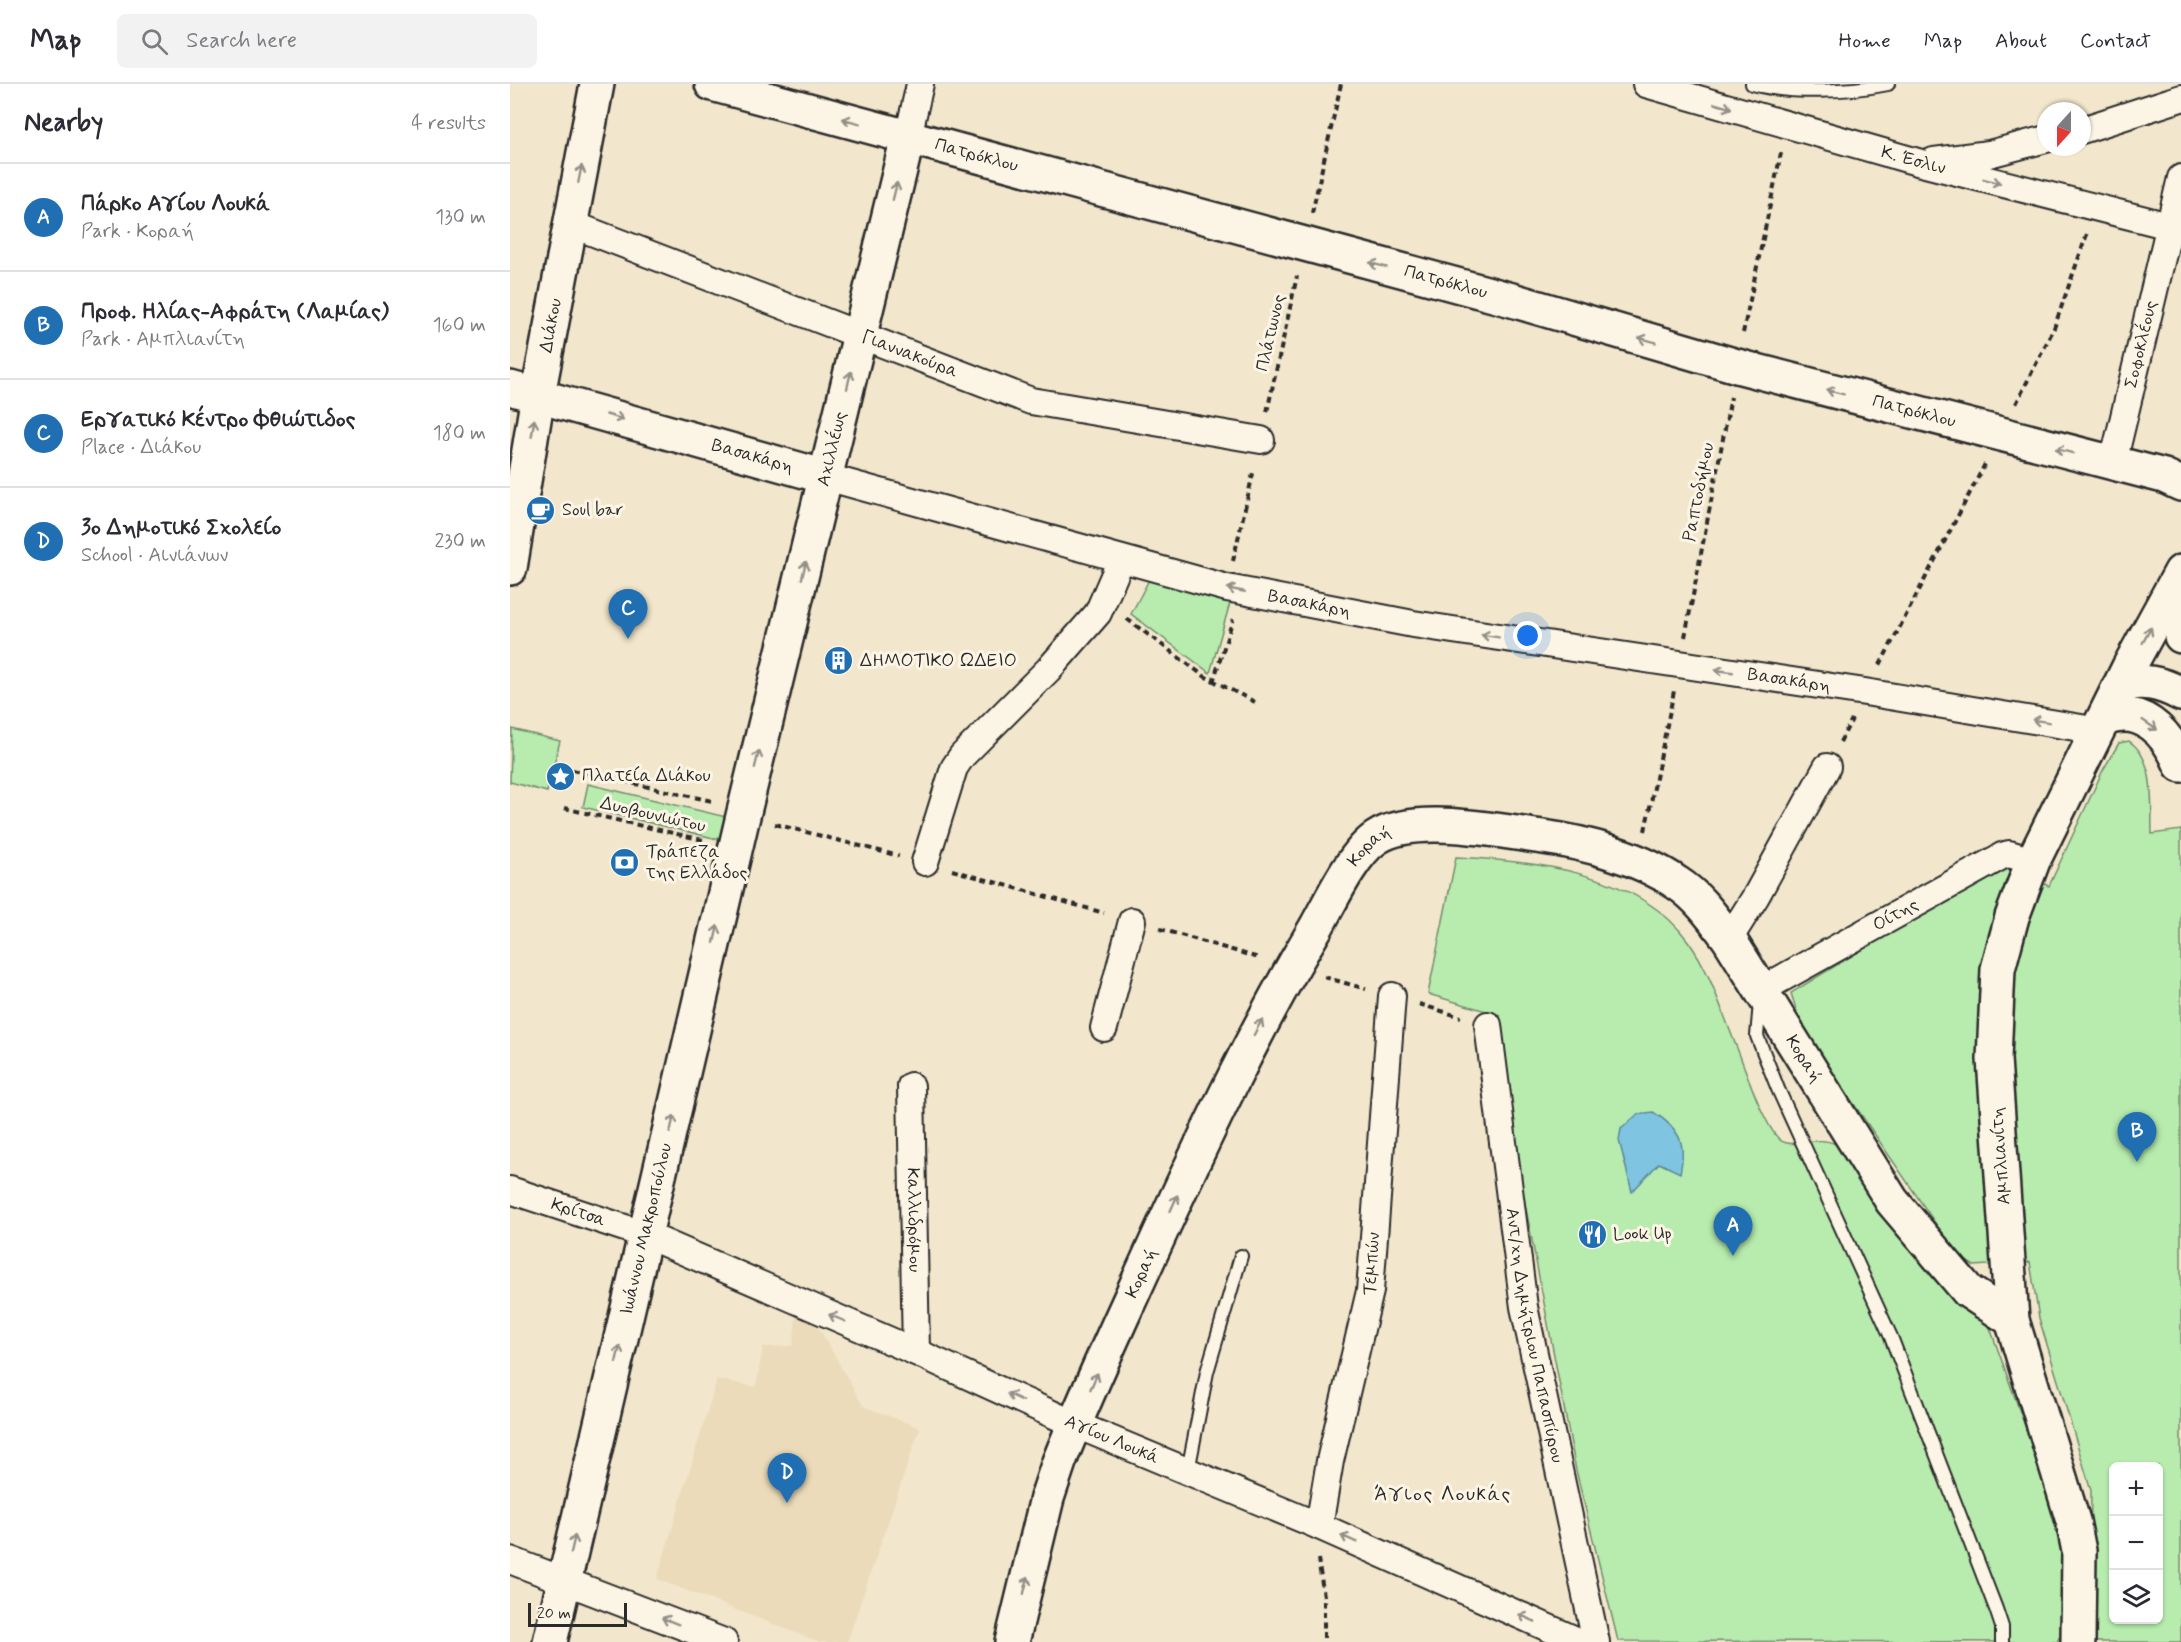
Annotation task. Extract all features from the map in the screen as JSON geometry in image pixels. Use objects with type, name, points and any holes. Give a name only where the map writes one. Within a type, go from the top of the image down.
[{"type":"street","name":"Διάκου","points":[[510,568],[524,392],[571,224],[597,84]]},
{"type":"street","name":"Πατρόκλου","points":[[712,84],[1512,300],[1737,366],[2164,476],[2181,484]]},
{"type":"street","name":"Αχιλλέως","points":[[744,812],[920,84]]},
{"type":"street","name":"K. Έσλιν","points":[[1647,84],[1922,163],[2175,228]]},
{"type":"street","points":[[2091,127],[2181,98]]},
{"type":"street","points":[[1922,163],[1989,154],[2037,141]]},
{"type":"street","name":"Σοφοκλέους","points":[[2113,463],[2175,228],[2181,178]]},
{"type":"street","name":"Γιαννακούρα","points":[[571,224],[1030,402],[1260,440]]},
{"type":"street","name":"Βασακάρη","points":[[524,392],[1235,590],[1413,624],[2101,726]]},
{"type":"street","points":[[925,862],[954,768],[962,756],[1049,669],[1098,613],[1105,602],[1121,560]]},
{"type":"street","points":[[2177,580],[2181,636]]},
{"type":"street","points":[[2119,687],[2177,580]]},
{"type":"street","points":[[2119,687],[2144,682],[2169,687],[2181,694]]},
{"type":"street","name":"Αμπλιανίτη","points":[[2078,1642],[2080,1572],[2075,1531],[2012,1320],[1994,1059],[1995,996],[1998,969],[2012,917],[2032,861],[2119,687]]},
{"type":"street","points":[[2101,726],[2117,714],[2128,713],[2144,720],[2167,739],[2181,765]]},
{"type":"street","points":[[1729,939],[1756,896],[1827,767]]},
{"type":"street","name":"Ιωάννου Μακροπούλου","points":[[550,1642],[744,812]]},
{"type":"street","name":"Κοραή","points":[[1012,1642],[1047,1498],[1074,1424],[1208,1126],[1254,1035],[1341,884],[1370,843],[1381,835],[1402,828],[1437,826],[1552,838],[1638,864],[1678,883],[1703,906],[1729,939],[1892,1201],[1968,1291],[2012,1320]]},
{"type":"street","name":"Οίτης","points":[[1761,990],[2002,855],[2009,854],[2032,861]]},
{"type":"street","points":[[1104,1028],[1132,921]]},
{"type":"street","name":"Τεμπών","points":[[1319,1526],[1330,1461],[1370,1291],[1392,996]]},
{"type":"street","name":"Αντ/χη Δημήτριου Παπασπύρου","points":[[1488,1025],[1524,1307],[1596,1642]]},
{"type":"street","name":"Καλλιδρόμου","points":[[911,1086],[916,1352]]},
{"type":"street","name":"Κρίτσα","points":[[510,1190],[646,1235]]},
{"type":"street","name":"Αγίου Λουκά","points":[[646,1235],[916,1352],[1074,1424],[1319,1526],[1581,1642]]},
{"type":"street","points":[[510,1560],[565,1579],[724,1642]]},
{"type":"lane","points":[[1752,84],[1767,88],[1828,89],[1865,89],[1888,84]]},
{"type":"lane","points":[[1761,990],[1757,1036],[1787,1109],[1891,1337],[1996,1609],[2002,1627],[2002,1642]]},
{"type":"lane","points":[[1188,1471],[1207,1372],[1241,1256]]},
{"type":"path","name":"Πλάτωνος","points":[[1213,681],[1235,590],[1260,440],[1341,84]]},
{"type":"path","name":"Ραπτοδήμου","points":[[1638,864],[1680,665],[1737,366],[1787,125]]},
{"type":"path","points":[[1827,767],[2054,328],[2096,207]]},
{"type":"path","points":[[1105,602],[1213,681],[1259,704]]},
{"type":"path","name":"Δυοβουνιώτου","points":[[572,770],[744,812]]},
{"type":"path","name":"Δυοβουνιώτου","points":[[564,808],[736,848]]},
{"type":"path","points":[[1319,1526],[1318,1556],[1324,1596],[1324,1642]]},
{"type":"shaded area","points":[[798,1298],[821,1307],[818,1326],[863,1406],[920,1428],[847,1642],[819,1642],[657,1579],[717,1379],[756,1387],[763,1347],[793,1346]]},
{"type":"green space","points":[[1151,576],[1232,596],[1210,673],[1131,614]]},
{"type":"green space","points":[[512,729],[560,741],[547,792],[510,782]]},
{"type":"green space","points":[[2129,741],[2138,749],[2148,771],[2152,834],[2181,830],[2181,1642],[2089,1642],[2091,1490],[2039,1318],[2030,1262],[1974,1266],[1957,1255],[1802,1028],[1791,993],[2001,864],[2049,886],[2103,770],[2119,743]]},
{"type":"green space","points":[[588,784],[726,817],[722,840],[583,807]]},
{"type":"green space","points":[[1456,857],[1518,862],[1583,875],[1614,885],[1642,899],[1667,918],[1688,941],[1703,966],[1716,993],[1755,1096],[1779,1139],[1791,1143],[1824,1141],[1840,1147],[1989,1325],[2061,1527],[2061,1633],[2057,1642],[1618,1641],[1576,1470],[1522,1188],[1500,1015],[1428,994]]},
{"type":"water","points":[[1653,1112],[1669,1124],[1679,1137],[1682,1153],[1680,1173],[1659,1163],[1632,1192],[1619,1140],[1621,1129],[1638,1114]]},
{"type":"place","name":"Soul bar","points":[[541,510]]},
{"type":"place","name":"Εργατικό Κέντρο Φθιώτιδος","points":[[628,639]]},
{"type":"place","name":"ΔΗΜΟΤΙΚΟ ΩΔΕΙΟ","points":[[839,661]]},
{"type":"place","name":"Πλατεία Διάκου","points":[[561,776]]},
{"type":"place","name":"Τράπεζα της Ελλάδος","points":[[625,862]]},
{"type":"place","name":"Προφ. Ηλίας-Αφράτη (Λαμίας)","points":[[2137,1162]]},
{"type":"place","name":"Look Up","points":[[1592,1234]]},
{"type":"place","name":"Πάρκο Αγίου Λουκά","points":[[1733,1256]]},
{"type":"place","name":"3ο Δημοτικό Σχολείο","points":[[787,1503]]},
{"type":"district","name":"Άγιος Λουκάς","points":[[1443,1494]]}]
